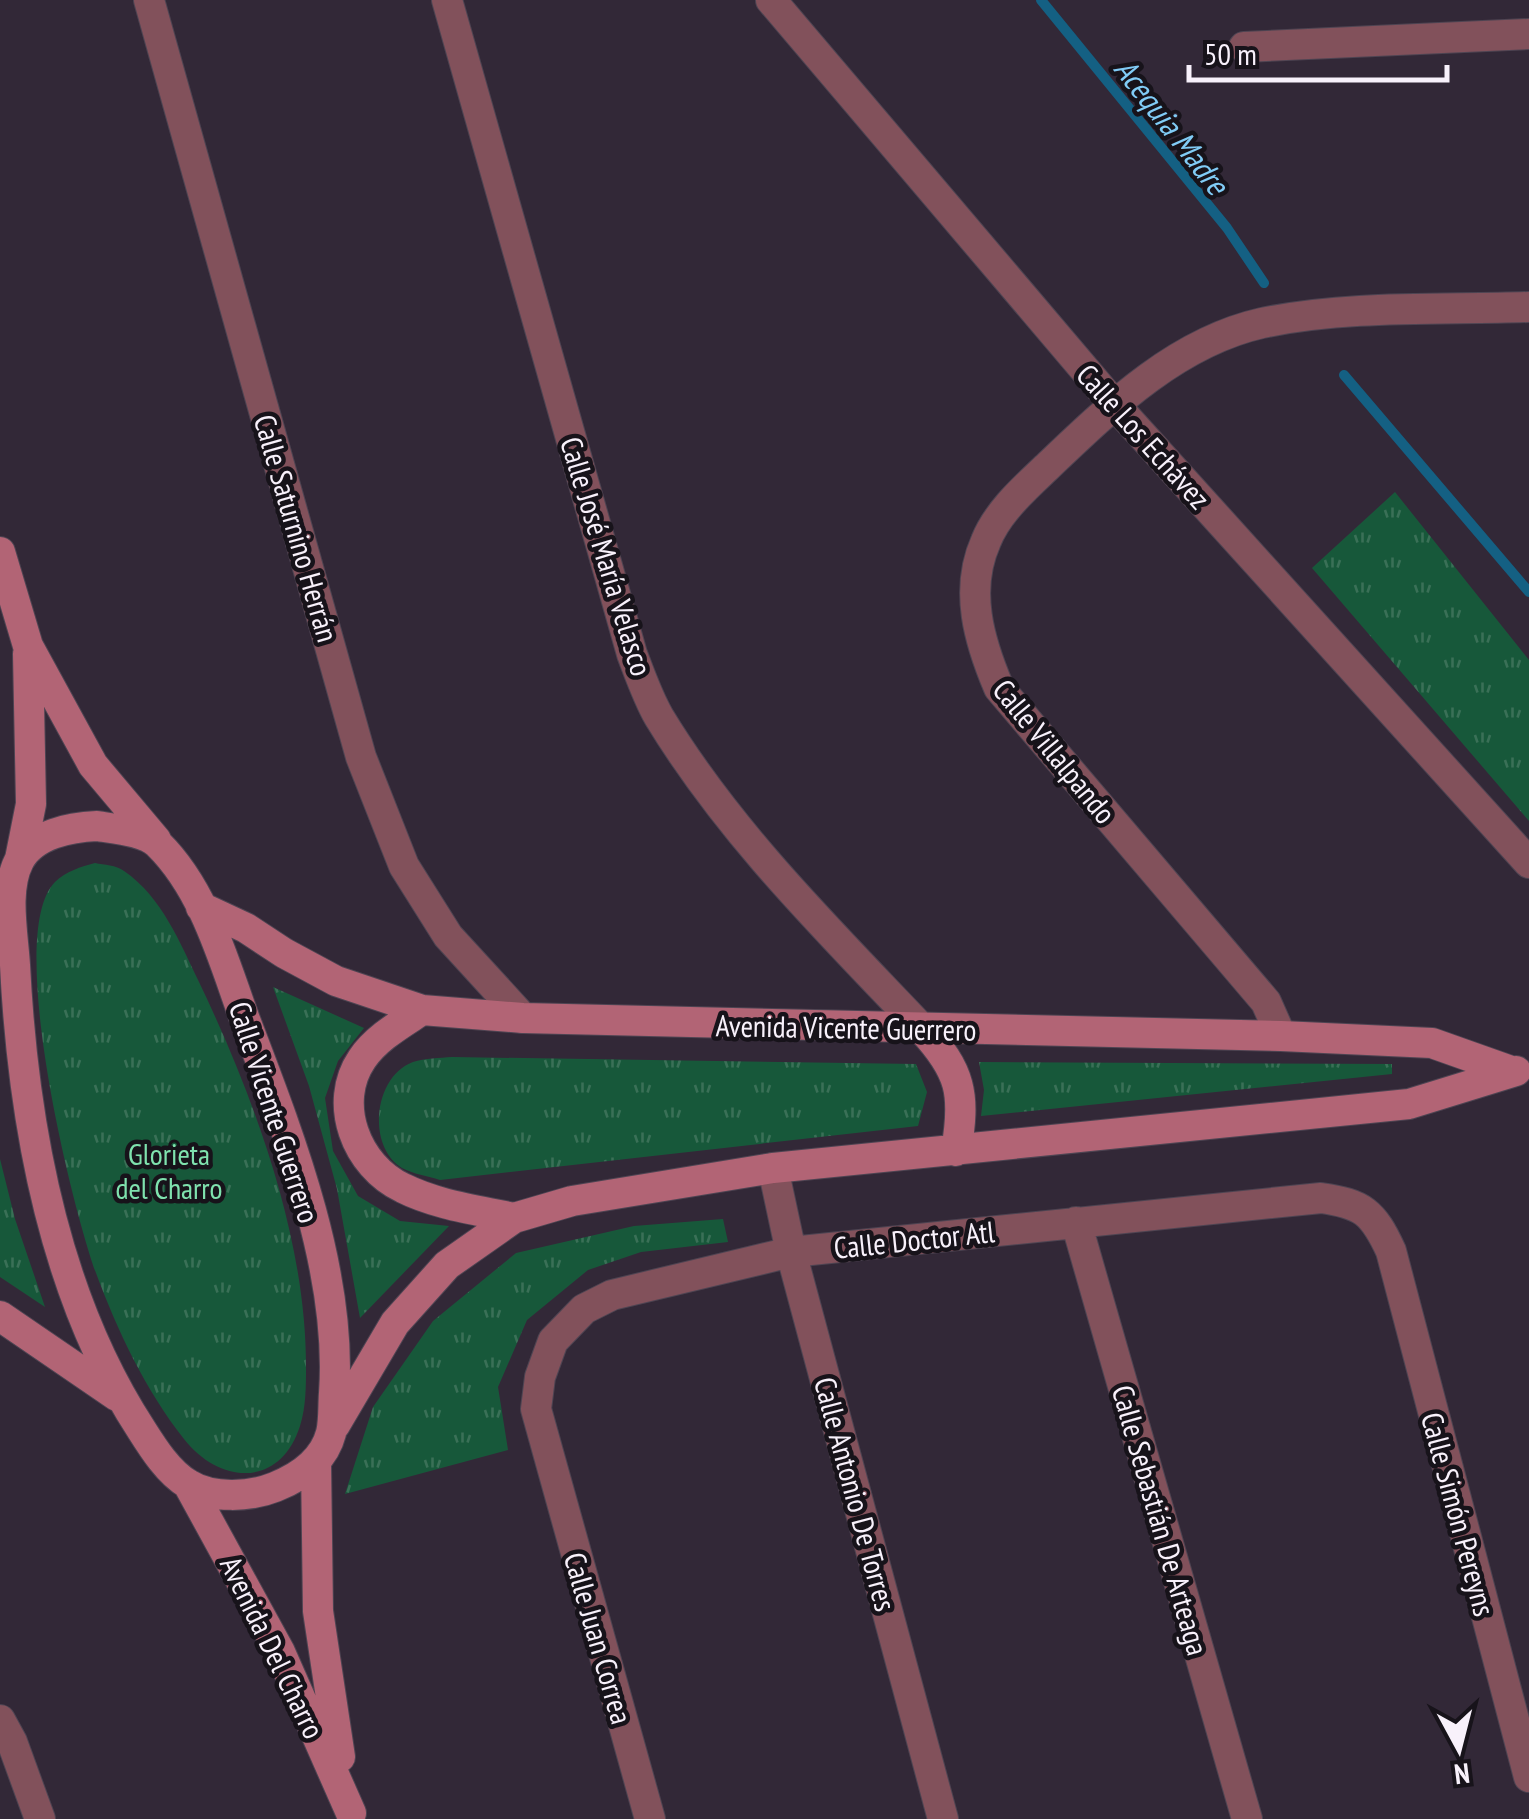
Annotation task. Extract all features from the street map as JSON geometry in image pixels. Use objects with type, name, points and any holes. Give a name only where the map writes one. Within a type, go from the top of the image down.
[{"type":"street","name":"Calle Saturnino Herrán","points":[[149,0],[361,758],[404,866],[448,936],[523,1018]]},
{"type":"street","name":"Calle José María Velasco","points":[[447,0],[632,654],[657,714],[699,778],[793,893],[922,1029]]},
{"type":"street","name":"Calle Los Echávez","points":[[771,0],[1114,404],[1529,863]]},
{"type":"street","points":[[1244,47],[1529,34]]},
{"type":"street","name":"Calle Villalpando","points":[[1281,1036],[1266,1002],[999,688],[986,657],[974,589],[986,540],[1012,500],[1114,404],[1186,353],[1233,331],[1263,323],[1351,313],[1529,307]]},
{"type":"street","points":[[0,552],[28,646],[92,765],[156,840]]},
{"type":"street","points":[[28,646],[31,804],[6,911],[28,1111],[60,1245],[82,1311],[122,1400],[158,1455],[188,1484],[228,1494],[248,1494],[292,1480],[316,1462]]},
{"type":"street","points":[[20,859],[49,834],[74,827],[121,830],[156,840]]},
{"type":"street","name":"Calle Vicente Guerrero","points":[[156,840],[187,880],[201,906],[274,1096],[306,1193],[328,1294],[336,1366],[331,1434],[316,1462]]},
{"type":"street","name":"Avenida Vicente Guerrero","points":[[201,906],[336,981],[422,1010],[523,1018],[1432,1043],[1520,1070]]},
{"type":"street","points":[[422,1010],[380,1039],[362,1058],[350,1084],[352,1127],[361,1152],[401,1188],[436,1201],[514,1218]]},
{"type":"street","points":[[922,1029],[947,1056],[959,1086],[962,1120],[956,1151]]},
{"type":"street","name":"Avenida Vicente Guerrero","points":[[331,1434],[395,1323],[447,1265],[514,1218],[572,1201],[773,1168],[1409,1104],[1520,1070]]},
{"type":"street","name":"Calle Antonio De Torres","points":[[773,1168],[790,1252],[943,1819]]},
{"type":"street","name":"Calle Doctor Atl","points":[[548,1458],[536,1409],[540,1377],[553,1341],[584,1309],[612,1295],[790,1252],[1321,1198],[1348,1202],[1367,1211],[1380,1226],[1391,1251]]},
{"type":"street","name":"Calle Sebastián De Arteaga","points":[[1076,1222],[1247,1819]]},
{"type":"street","name":"Calle Simón Pereyns","points":[[1391,1251],[1529,1776]]},
{"type":"street","points":[[0,1316],[122,1400]]},
{"type":"street","name":"Calle Juan Correa","points":[[548,1458],[650,1819]]},
{"type":"street","name":"Avenida Del Charro","points":[[316,1462],[318,1611],[330,1702],[352,1816]]},
{"type":"street","name":"Avenida Del Charro","points":[[188,1484],[280,1652],[352,1816]]},
{"type":"street","points":[[0,1720],[40,1819]]},
{"type":"green space","points":[[1395,492],[1529,660],[1529,821],[1312,568]]},
{"type":"green space","name":"Glorieta del Charro","points":[[95,863],[124,871],[149,894],[169,922],[239,1072],[287,1218],[304,1317],[306,1389],[302,1419],[291,1446],[264,1469],[248,1473],[214,1465],[184,1439],[157,1401],[123,1338],[85,1239],[47,1072],[37,955],[41,911],[55,882],[69,872]]},
{"type":"green space","points":[[273,987],[364,1028],[338,1061],[325,1098],[333,1151],[358,1196],[400,1221],[449,1226],[360,1318],[337,1189],[309,1086]]},
{"type":"green space","points":[[452,1057],[916,1064],[927,1092],[918,1126],[440,1180],[406,1170],[391,1158],[383,1144],[379,1112],[390,1081],[400,1070],[413,1062]]},
{"type":"green space","points":[[979,1062],[1392,1064],[1392,1074],[981,1116],[984,1090]]},
{"type":"green space","points":[[0,1159],[15,1219],[45,1307],[0,1277]]},
{"type":"green space","points":[[723,1219],[728,1242],[641,1252],[588,1270],[527,1320],[498,1387],[508,1450],[345,1494],[373,1407],[433,1321],[516,1253],[634,1226]]},
{"type":"waterway","name":"Acequia Madre","points":[[1041,0],[1227,228],[1264,283]]},
{"type":"waterway","name":"Acequia Madre","points":[[1344,375],[1529,592]]}]
